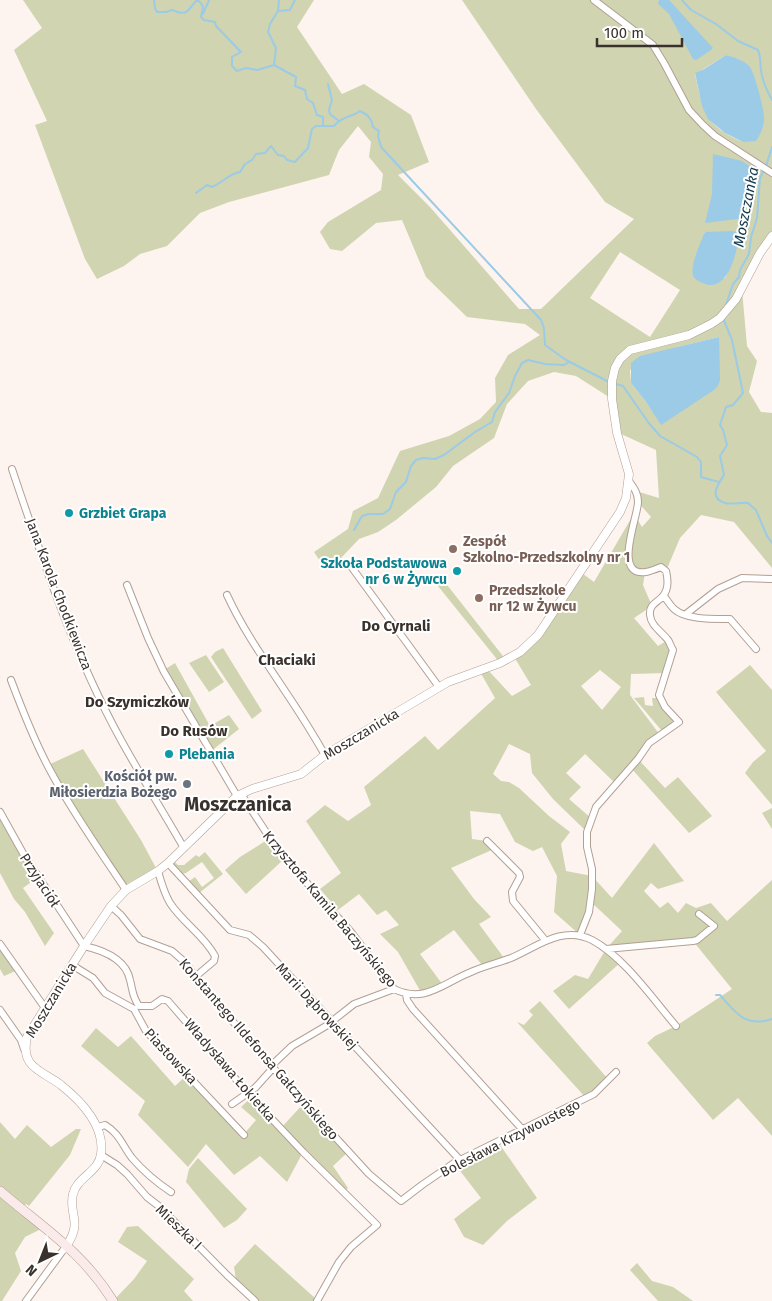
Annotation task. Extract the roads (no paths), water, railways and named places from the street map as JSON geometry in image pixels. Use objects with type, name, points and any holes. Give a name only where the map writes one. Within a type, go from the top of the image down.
[{"type":"main road","points":[[0,1191],[67,1245],[90,1269],[113,1301]]},
{"type":"street","points":[[594,0],[653,45],[689,110],[703,125],[715,136],[771,172]]},
{"type":"street","name":"Moszczanicka","points":[[102,1155],[98,1127],[89,1113],[74,1096],[59,1084],[38,1072],[28,1059],[24,1049],[27,1037],[72,964],[111,906],[126,890],[168,863],[239,795],[252,788],[300,774],[325,755],[448,682],[500,663],[520,652],[538,635],[620,512],[626,498],[629,474],[617,433],[612,399],[612,381],[620,358],[630,350],[689,335],[720,318],[727,312],[739,294],[760,252],[772,236]]},
{"type":"street","name":"Jana Karola Chodkiewicza","points":[[12,469],[36,541],[79,651],[120,739],[184,848]]},
{"type":"street","points":[[629,481],[636,491],[638,502],[628,549],[631,566],[636,571],[645,572],[661,567],[666,571],[667,586],[664,596],[654,602],[650,613],[652,621],[668,640],[672,650],[659,695],[665,707],[679,722],[649,743],[596,807],[587,832],[587,847],[592,869],[592,890],[589,912],[580,935],[592,940],[615,955],[676,1026]]},
{"type":"street","points":[[350,565],[439,687]]},
{"type":"street","points":[[686,614],[718,589],[742,578],[772,579]]},
{"type":"street","name":"Krzysztofa Kamila Baczyńskiego","points":[[128,585],[137,611],[164,672],[239,795],[279,852],[351,932],[394,989],[413,995],[429,992],[472,971],[524,952],[545,940],[580,935]]},
{"type":"street","points":[[227,595],[266,664],[325,755]]},
{"type":"street","points":[[664,596],[676,611],[704,618],[730,619],[756,649]]},
{"type":"street","points":[[10,680],[22,713],[52,774],[78,818],[126,890]]},
{"type":"street","name":"Przyjaciół","points":[[0,812],[24,855],[84,946]]},
{"type":"street","points":[[487,841],[519,872],[520,877],[512,892],[514,904],[545,940]]},
{"type":"street","name":"Marii Dąbrowskiej","points":[[168,863],[230,930],[250,935],[263,947],[460,1160]]},
{"type":"street","points":[[158,871],[162,887],[171,905],[210,945],[215,956],[214,962],[195,977]]},
{"type":"street","name":"Konstantego Ildefonsa Gałczyńskiego","points":[[111,906],[121,915],[140,939],[172,951],[186,964],[272,1067],[369,1174],[401,1201]]},
{"type":"street","points":[[606,949],[697,940],[714,926],[699,914]]},
{"type":"street","points":[[0,944],[45,1008]]},
{"type":"street","points":[[84,946],[97,949],[113,957],[124,968],[130,978],[132,996],[136,1008]]},
{"type":"street","points":[[72,964],[93,978],[105,993],[136,1008]]},
{"type":"street","points":[[232,1104],[249,1092],[292,1046],[331,1022],[354,1004],[394,989]]},
{"type":"street","name":"Krzysztofa Kamila Baczyńskiego","points":[[406,994],[407,1000],[413,1009],[522,1129]]},
{"type":"street","name":"Władysława Łokietka","points":[[136,1008],[152,1006],[162,999],[168,1001],[303,1152],[377,1225],[345,1254],[330,1276],[317,1301]]},
{"type":"street","name":"Piastowska","points":[[136,1008],[146,1031],[244,1134]]},
{"type":"street","points":[[0,1010],[21,1040],[24,1049]]},
{"type":"street","name":"Bolesława Krzywoustego","points":[[401,1201],[460,1160],[594,1094],[616,1072]]},
{"type":"street","points":[[98,1127],[104,1125],[110,1128],[120,1137],[131,1157],[150,1178],[172,1192]]},
{"type":"street","points":[[26,1301],[67,1245],[74,1231],[76,1218],[72,1206],[73,1194],[76,1187],[96,1167],[102,1155]]},
{"type":"street","name":"Mieszka I","points":[[102,1155],[127,1174],[147,1197],[160,1207],[255,1301]]},
{"type":"water","points":[[659,0],[669,0],[713,48],[696,60],[693,59],[669,14],[658,4]]},
{"type":"water","points":[[726,55],[745,62],[750,67],[754,76],[764,115],[762,131],[756,141],[743,142],[725,133],[708,119],[702,106],[695,73]]},
{"type":"water","points":[[713,154],[742,161],[751,167],[745,218],[705,223],[712,194]]},
{"type":"water","points":[[733,231],[739,233],[738,240],[731,267],[726,276],[720,282],[713,285],[696,280],[692,271],[704,234],[706,232]]},
{"type":"water","points":[[719,337],[720,380],[718,386],[661,425],[631,383],[631,363],[640,356]]},
{"type":"waterway","points":[[154,0],[157,12],[172,10],[182,13],[185,13],[197,0],[203,7],[201,17],[204,20],[215,22],[216,26],[241,52],[232,57],[232,66],[237,71],[246,68],[257,70],[274,65],[296,77],[295,86],[305,90],[307,99],[313,103],[317,115],[323,117],[323,126]]},
{"type":"waterway","points":[[203,14],[209,0]]},
{"type":"waterway","points":[[278,11],[279,0]]},
{"type":"waterway","points":[[274,65],[276,48],[268,32],[270,24],[278,11],[290,10],[295,0]]},
{"type":"waterway","name":"Moszczanka","points":[[682,0],[691,10],[716,24],[738,41],[758,50],[762,78],[772,100]]},
{"type":"waterway","points":[[328,84],[332,100],[329,110],[330,114],[339,121]]},
{"type":"waterway","points":[[196,193],[207,185],[212,187],[233,174],[240,172],[245,164],[252,160],[256,154],[265,153],[271,146],[278,155],[295,162],[308,148],[312,129],[316,126],[334,126],[344,118],[360,111],[363,112],[369,117],[373,127],[379,131],[378,136],[381,147],[541,320],[544,328],[545,345],[566,360],[607,381]]},
{"type":"waterway","name":"Moszczanka","points":[[766,166],[772,147]]},
{"type":"waterway","name":"Moszczanka","points":[[726,305],[733,284],[739,277],[740,270],[749,254],[751,237],[757,218],[760,178],[764,170]]},
{"type":"waterway","name":"Moszczanka","points":[[723,318],[732,340],[743,393],[733,405],[726,407],[720,425],[727,445],[720,456],[724,475],[717,486],[716,494],[717,498],[725,503],[748,503],[756,510],[772,543]]},
{"type":"waterway","points":[[354,530],[362,516],[383,514],[390,509],[396,492],[406,482],[411,466],[416,460],[423,458],[435,459],[444,455],[492,422],[495,412],[509,393],[522,363],[528,360],[545,364],[564,365],[569,362]]},
{"type":"waterway","points":[[616,384],[623,386],[660,436],[697,457],[701,462],[701,477],[719,482]]},
{"type":"waterway","points":[[716,995],[720,995],[736,1012],[748,1020],[763,1021],[772,1019]]},
{"type":"place","name":"Grzbiet Grapa","points":[[69,513]]},
{"type":"place","name":"Zespół Szkolno-Przedszkolny nr 1","points":[[453,549]]},
{"type":"place","name":"Szkoła Podstawowa nr 6 w Żywcu","points":[[457,571]]},
{"type":"place","name":"Przedszkole nr 12 w Żywcu","points":[[479,598]]},
{"type":"place","name":"Plebania","points":[[169,754]]},
{"type":"place","name":"Kościół pw. Miłosierdzia Bożego","points":[[187,784]]},
{"type":"district","name":"Do Cyrnali","points":[[396,626]]},
{"type":"district","name":"Chaciaki","points":[[287,660]]},
{"type":"district","name":"Do Szymiczków","points":[[137,702]]},
{"type":"district","name":"Do Rusów","points":[[194,731]]},
{"type":"district","name":"Moszczanica","points":[[238,804]]}]
